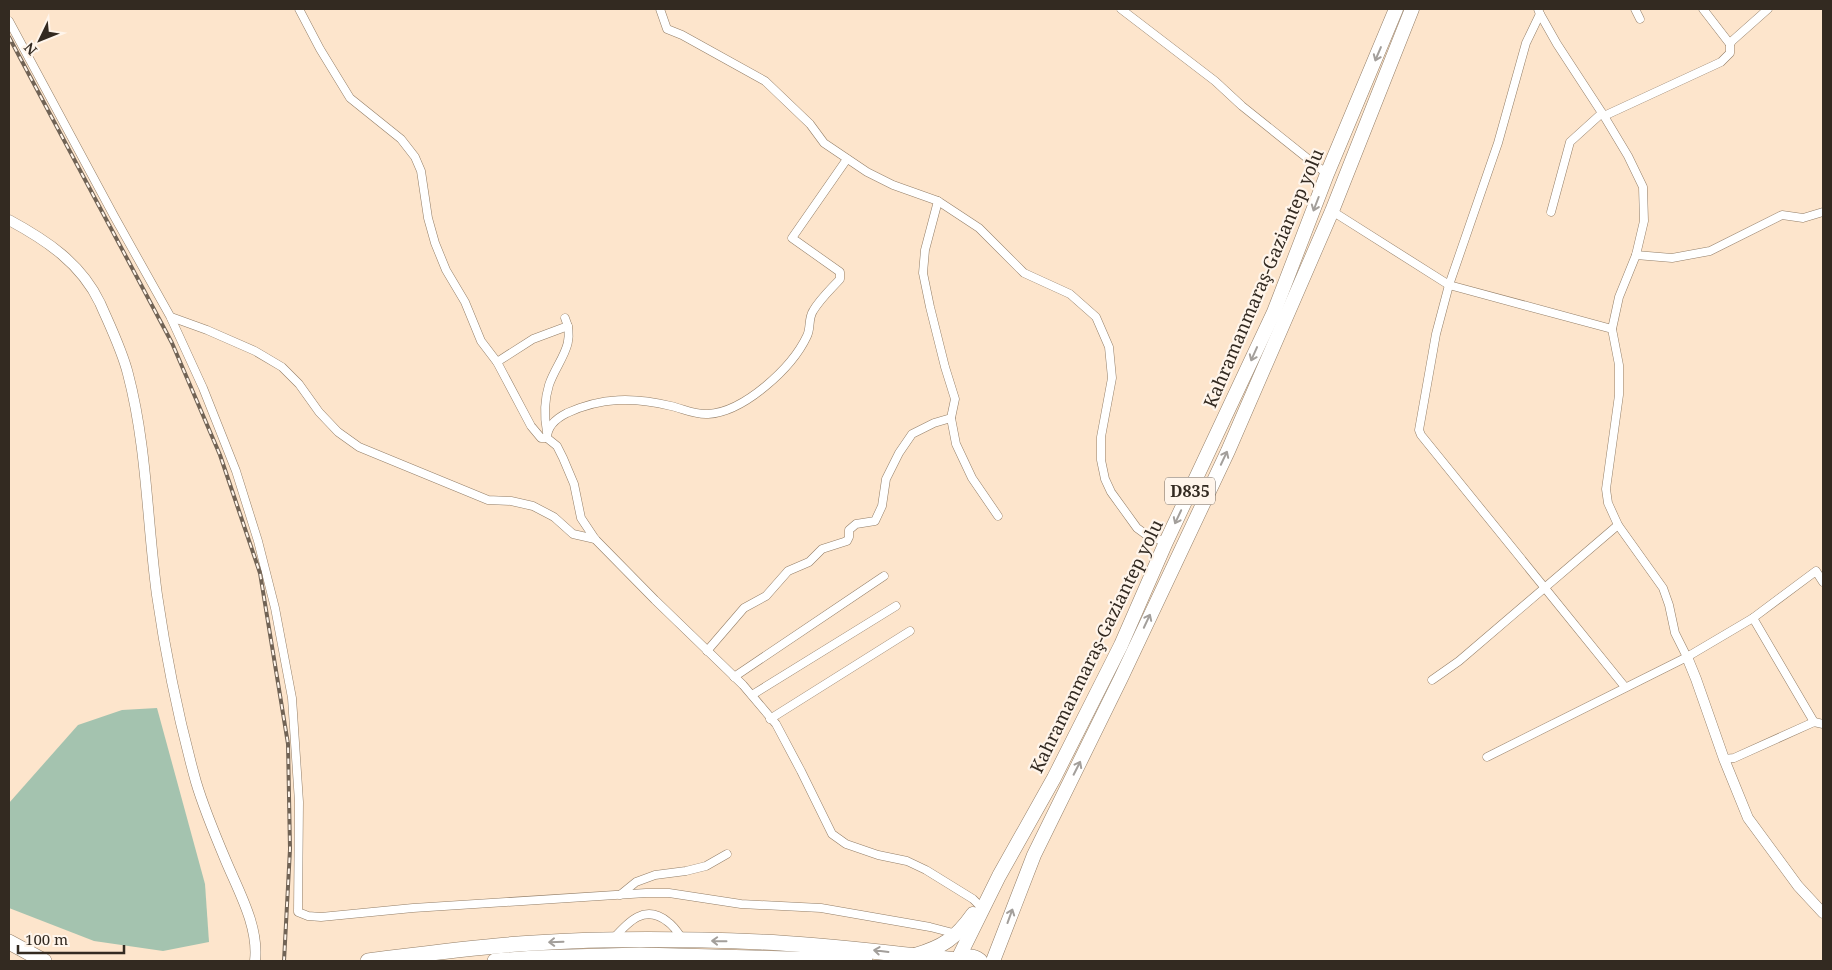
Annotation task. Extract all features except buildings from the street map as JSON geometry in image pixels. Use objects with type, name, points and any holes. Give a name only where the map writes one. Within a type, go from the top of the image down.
[{"type":"highway","name":"Kahramanmaraş-Gaziantep yolu","points":[[957,960],[999,876],[1054,778],[1101,685],[1274,312],[1396,9]]},
{"type":"highway","name":"Kahramanmaraş-Gaziantep yolu","points":[[993,961],[1034,855],[1228,451],[1332,211],[1412,9]]},
{"type":"highway","points":[[914,955],[933,950],[957,934],[999,876]]},
{"type":"highway","points":[[368,961],[534,942],[683,940],[835,946],[957,960],[975,957],[980,961]]},
{"type":"highway","points":[[9,942],[44,961]]},
{"type":"highway","points":[[495,961],[640,955],[865,961]]},
{"type":"street","points":[[299,9],[320,49],[350,98],[402,139],[415,157],[421,171],[428,218],[435,243],[446,270],[466,302],[481,341],[497,362],[531,426],[541,438],[547,435],[557,418],[587,404],[620,399],[636,400],[677,407],[693,413],[709,414],[737,405],[767,385],[789,363],[808,335],[809,318],[812,311],[840,279],[840,272],[792,238],[847,159]]},
{"type":"street","points":[[660,9],[667,29],[682,35],[765,81],[810,124],[824,143],[867,172],[938,201],[979,228],[1024,273],[1070,294],[1096,317],[1109,347],[1112,378],[1101,437],[1100,460],[1105,479],[1110,492],[1138,528],[1148,536],[1166,542]]},
{"type":"street","points":[[1121,9],[1215,81],[1242,106],[1328,174]]},
{"type":"street","points":[[1635,9],[1640,19]]},
{"type":"street","points":[[1551,212],[1570,142],[1603,114],[1721,62],[1730,52],[1730,44],[1703,9]]},
{"type":"street","points":[[1730,44],[1768,9]]},
{"type":"street","points":[[1539,12],[1557,44],[1603,114],[1643,187],[1644,221],[1636,255],[1620,297],[1612,329],[1619,365],[1619,395],[1606,489],[1608,503],[1618,525],[1663,588],[1675,633],[1696,679],[1724,759],[1748,818],[1798,886],[1823,913]]},
{"type":"street","points":[[1539,12],[1526,43],[1498,143],[1449,286],[1436,334],[1419,430],[1421,435],[1625,687]]},
{"type":"street","points":[[9,21],[114,216],[171,317],[236,471],[258,541],[275,608],[292,698],[299,802],[298,912],[308,916],[322,917],[412,908],[669,893],[741,904],[821,908],[930,927],[957,934]]},
{"type":"street","points":[[938,201],[925,250],[923,273],[934,324],[955,399],[951,418],[956,444],[972,478],[998,516]]},
{"type":"street","points":[[1332,211],[1449,286],[1612,329]]},
{"type":"street","points":[[1636,255],[1672,258],[1710,251],[1782,215],[1803,218],[1823,212]]},
{"type":"street","points":[[9,220],[63,253],[85,277],[99,300],[128,373],[140,430],[158,596],[176,698],[196,782],[212,829],[244,903],[253,932],[255,961]]},
{"type":"street","points":[[171,317],[255,351],[282,367],[299,384],[319,412],[338,432],[359,446],[488,500],[511,501],[533,506],[554,517],[573,534],[595,539]]},
{"type":"street","points":[[497,362],[566,322],[568,346],[550,384],[544,416],[547,435],[557,446],[563,458],[574,484],[582,518],[595,539],[752,695],[776,724],[832,834],[846,844],[878,855],[908,861],[973,899],[979,905]]},
{"type":"street","points":[[707,651],[744,608],[766,596],[788,571],[810,562],[822,549],[847,541],[850,537],[849,530],[856,524],[875,521],[882,506],[886,479],[899,453],[912,434],[934,423],[951,418]]},
{"type":"street","points":[[1432,680],[1459,661],[1618,525]]},
{"type":"street","points":[[1487,757],[1687,657],[1753,618],[1816,571],[1823,582]]},
{"type":"street","points":[[734,677],[884,576]]},
{"type":"street","points":[[752,695],[896,606]]},
{"type":"street","points":[[1753,618],[1814,722]]},
{"type":"street","points":[[770,719],[910,631]]},
{"type":"street","points":[[1724,759],[1734,758],[1814,722],[1823,724]]},
{"type":"street","points":[[620,895],[636,882],[655,875],[706,866],[727,854]]},
{"type":"street","points":[[611,940],[638,915],[651,913],[668,922],[683,940]]},
{"type":"green space","points":[[157,708],[205,884],[209,942],[163,951],[94,941],[9,908],[9,803],[78,725],[122,710]]},
{"type":"railway","points":[[9,37],[172,343],[220,455],[260,573],[288,744],[290,849],[284,961]]}]
